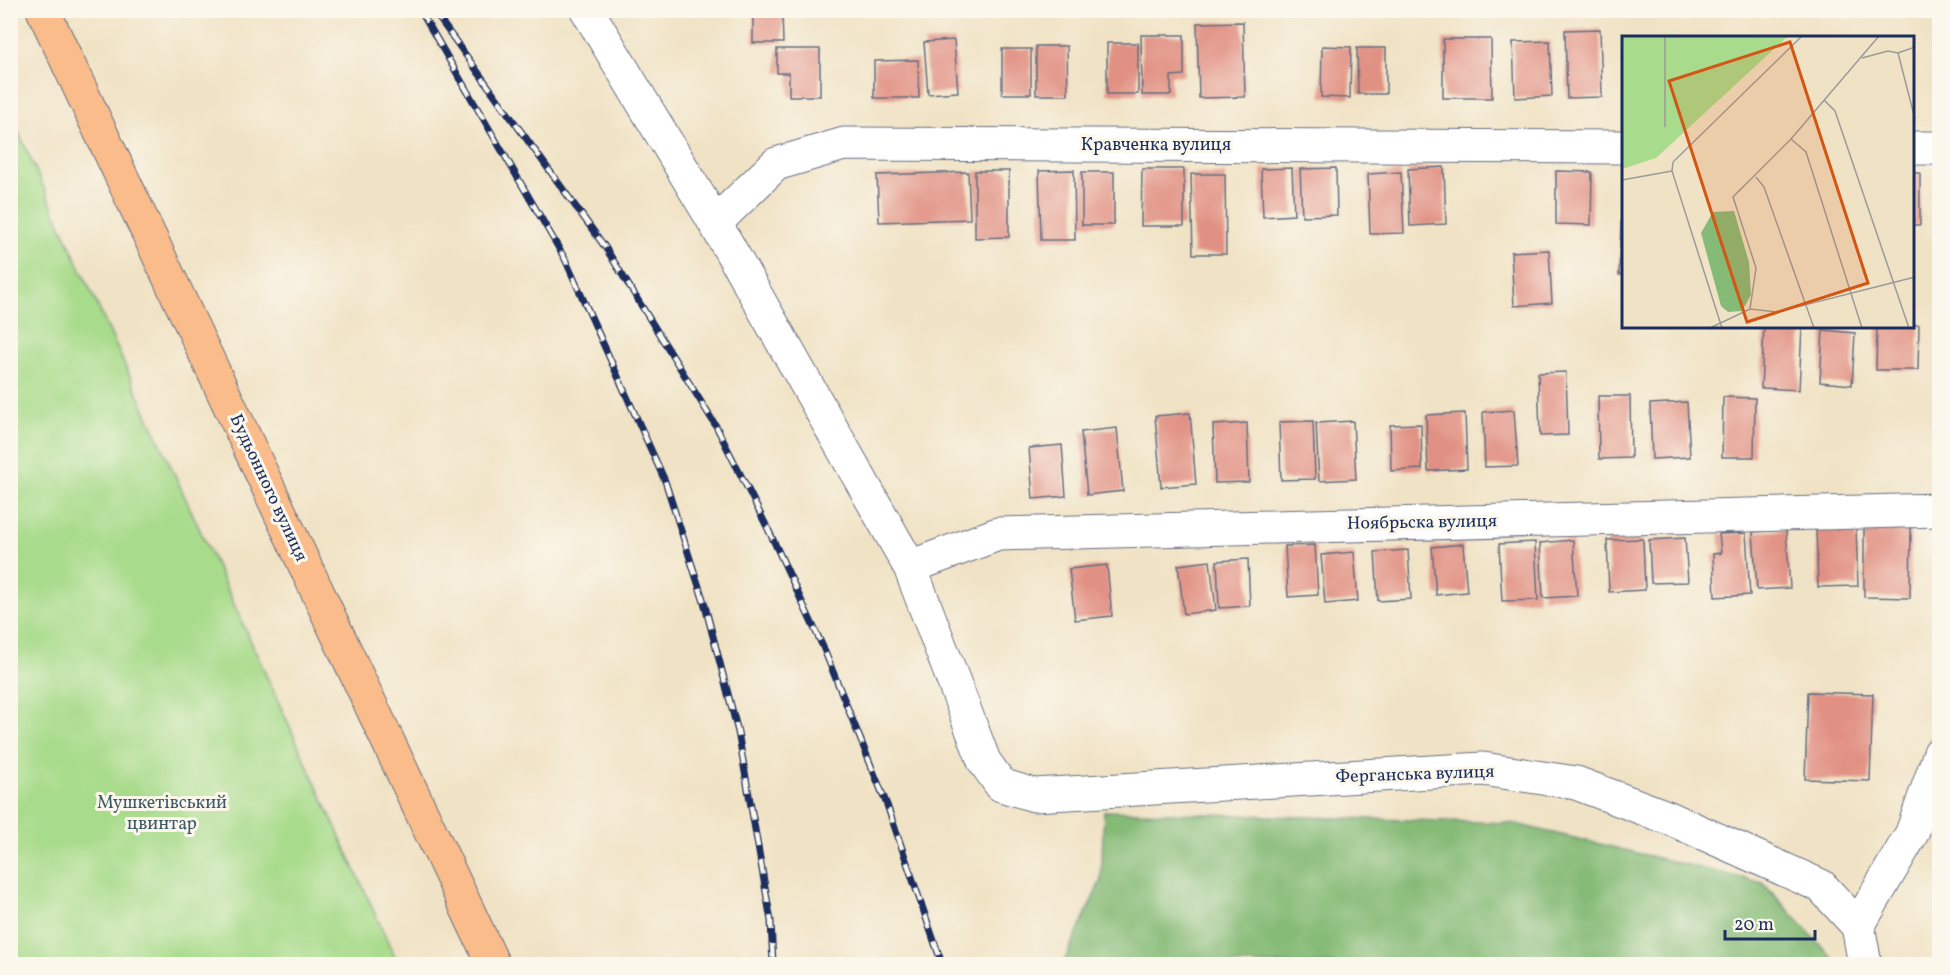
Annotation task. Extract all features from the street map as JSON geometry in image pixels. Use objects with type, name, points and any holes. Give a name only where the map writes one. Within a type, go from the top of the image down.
[{"type":"main road","name":"Будьонного вулиця","points":[[43,10],[493,964]]},
{"type":"street","name":"Ферганська вулиця","points":[[587,10],[715,223],[910,567],[984,761],[1001,785],[1034,795],[1483,769],[1576,783],[1669,818],[1821,886],[1858,926]]},
{"type":"street","name":"Кравченка вулиця","points":[[715,223],[776,164],[844,144],[1622,147]]},
{"type":"street","points":[[1914,148],[1940,148]]},
{"type":"street","name":"Ноябрьска вулиця","points":[[910,567],[998,534],[1940,510]]},
{"type":"street","points":[[1865,964],[1858,926],[1926,833],[1940,753]]},
{"type":"green space","name":"Мушкетівський цвинтар","points":[[11,116],[398,964],[11,964]]},
{"type":"green space","points":[[1104,811],[1511,823],[1763,883],[1838,964],[1063,964],[1101,880]]},
{"type":"building","points":[[753,10],[782,10],[783,43],[753,43]]},
{"type":"building","points":[[1243,22],[1245,97],[1199,98],[1197,23]]},
{"type":"building","points":[[1600,29],[1602,97],[1567,98],[1565,30]]},
{"type":"building","points":[[1141,35],[1184,35],[1184,75],[1171,76],[1171,95],[1142,95]]},
{"type":"building","points":[[1443,39],[1491,39],[1492,98],[1443,98]]},
{"type":"building","points":[[954,40],[958,92],[928,94],[924,42]]},
{"type":"building","points":[[1550,41],[1552,96],[1515,98],[1513,42]]},
{"type":"building","points":[[1107,43],[1138,43],[1138,94],[1107,94]]},
{"type":"building","points":[[1036,46],[1067,46],[1068,95],[1036,95]]},
{"type":"building","points":[[1322,46],[1351,47],[1350,98],[1321,97]]},
{"type":"building","points":[[1357,48],[1386,48],[1386,94],[1358,94]]},
{"type":"building","points":[[777,49],[820,49],[820,96],[789,96],[789,73],[777,73]]},
{"type":"building","points":[[1002,49],[1031,49],[1031,94],[1002,94]]},
{"type":"building","points":[[918,60],[919,98],[874,98],[874,61]]},
{"type":"building","points":[[1444,167],[1446,224],[1410,226],[1408,169]]},
{"type":"building","points":[[1292,168],[1294,215],[1263,217],[1261,169]]},
{"type":"building","points":[[1336,168],[1337,215],[1302,216],[1300,169]]},
{"type":"building","points":[[1142,169],[1184,169],[1184,226],[1141,226]]},
{"type":"building","points":[[1074,170],[1075,240],[1041,240],[1039,171]]},
{"type":"building","points":[[975,171],[1009,171],[1009,237],[975,238]]},
{"type":"building","points":[[1556,171],[1592,172],[1591,225],[1556,224]]},
{"type":"building","points":[[968,172],[970,219],[879,222],[877,175]]},
{"type":"building","points":[[1082,172],[1114,172],[1114,225],[1082,225]]},
{"type":"building","points":[[1401,172],[1404,233],[1370,234],[1368,174]]},
{"type":"building","points":[[1914,173],[1920,173],[1920,225],[1914,225]]},
{"type":"building","points":[[1191,174],[1225,174],[1226,254],[1193,254]]},
{"type":"building","points":[[1621,222],[1622,222],[1622,275],[1619,275]]},
{"type":"building","points":[[1549,250],[1552,303],[1514,306],[1511,252]]},
{"type":"building","points":[[1914,325],[1919,325],[1918,370],[1876,370],[1877,328],[1914,328]]},
{"type":"building","points":[[1764,328],[1802,328],[1799,390],[1761,388]]},
{"type":"building","points":[[1823,330],[1855,333],[1852,385],[1820,382]]},
{"type":"building","points":[[1566,372],[1568,435],[1540,436],[1538,373]]},
{"type":"building","points":[[1598,396],[1630,396],[1631,458],[1599,459]]},
{"type":"building","points":[[1723,397],[1755,398],[1754,457],[1722,457]]},
{"type":"building","points":[[1687,402],[1690,457],[1652,459],[1650,404]]},
{"type":"building","points":[[1514,410],[1518,466],[1485,467],[1483,412]]},
{"type":"building","points":[[1190,413],[1196,484],[1161,487],[1155,416]]},
{"type":"building","points":[[1465,413],[1467,469],[1428,471],[1426,415]]},
{"type":"building","points":[[1313,421],[1315,479],[1281,480],[1279,422]]},
{"type":"building","points":[[1353,421],[1356,479],[1319,481],[1316,423]]},
{"type":"building","points":[[1247,423],[1249,482],[1215,483],[1213,425]]},
{"type":"building","points":[[1421,424],[1422,469],[1391,471],[1390,425]]},
{"type":"building","points":[[1117,428],[1123,491],[1087,495],[1081,432]]},
{"type":"building","points":[[1062,445],[1066,496],[1033,499],[1029,448]]},
{"type":"building","points":[[1856,527],[1858,586],[1818,587],[1816,528]]},
{"type":"building","points":[[1864,527],[1911,527],[1910,598],[1864,597]]},
{"type":"building","points":[[1786,530],[1790,588],[1757,590],[1753,532]]},
{"type":"building","points":[[1746,533],[1750,595],[1715,597],[1713,554],[1721,553],[1719,534]]},
{"type":"building","points":[[1685,538],[1688,582],[1651,583],[1649,540]]},
{"type":"building","points":[[1643,539],[1645,590],[1609,592],[1607,540]]},
{"type":"building","points":[[1573,540],[1577,596],[1543,598],[1540,543]]},
{"type":"building","points":[[1535,542],[1538,600],[1502,601],[1499,544]]},
{"type":"building","points":[[1463,544],[1467,592],[1436,595],[1432,547]]},
{"type":"building","points":[[1315,545],[1318,595],[1288,597],[1285,546]]},
{"type":"building","points":[[1408,550],[1411,599],[1378,601],[1375,552]]},
{"type":"building","points":[[1354,552],[1358,601],[1325,604],[1321,555]]},
{"type":"building","points":[[1248,559],[1250,606],[1219,608],[1217,561]]},
{"type":"building","points":[[1210,561],[1216,610],[1184,614],[1178,565]]},
{"type":"building","points":[[1107,565],[1112,616],[1075,620],[1069,569]]},
{"type":"building","points":[[1808,692],[1873,694],[1870,781],[1805,779]]},
{"type":"railway","points":[[420,10],[565,259],[665,481],[704,602],[738,732],[771,921],[773,964]]},
{"type":"railway","points":[[433,10],[605,247],[716,426],[769,531],[823,647],[887,805],[942,964]]}]
